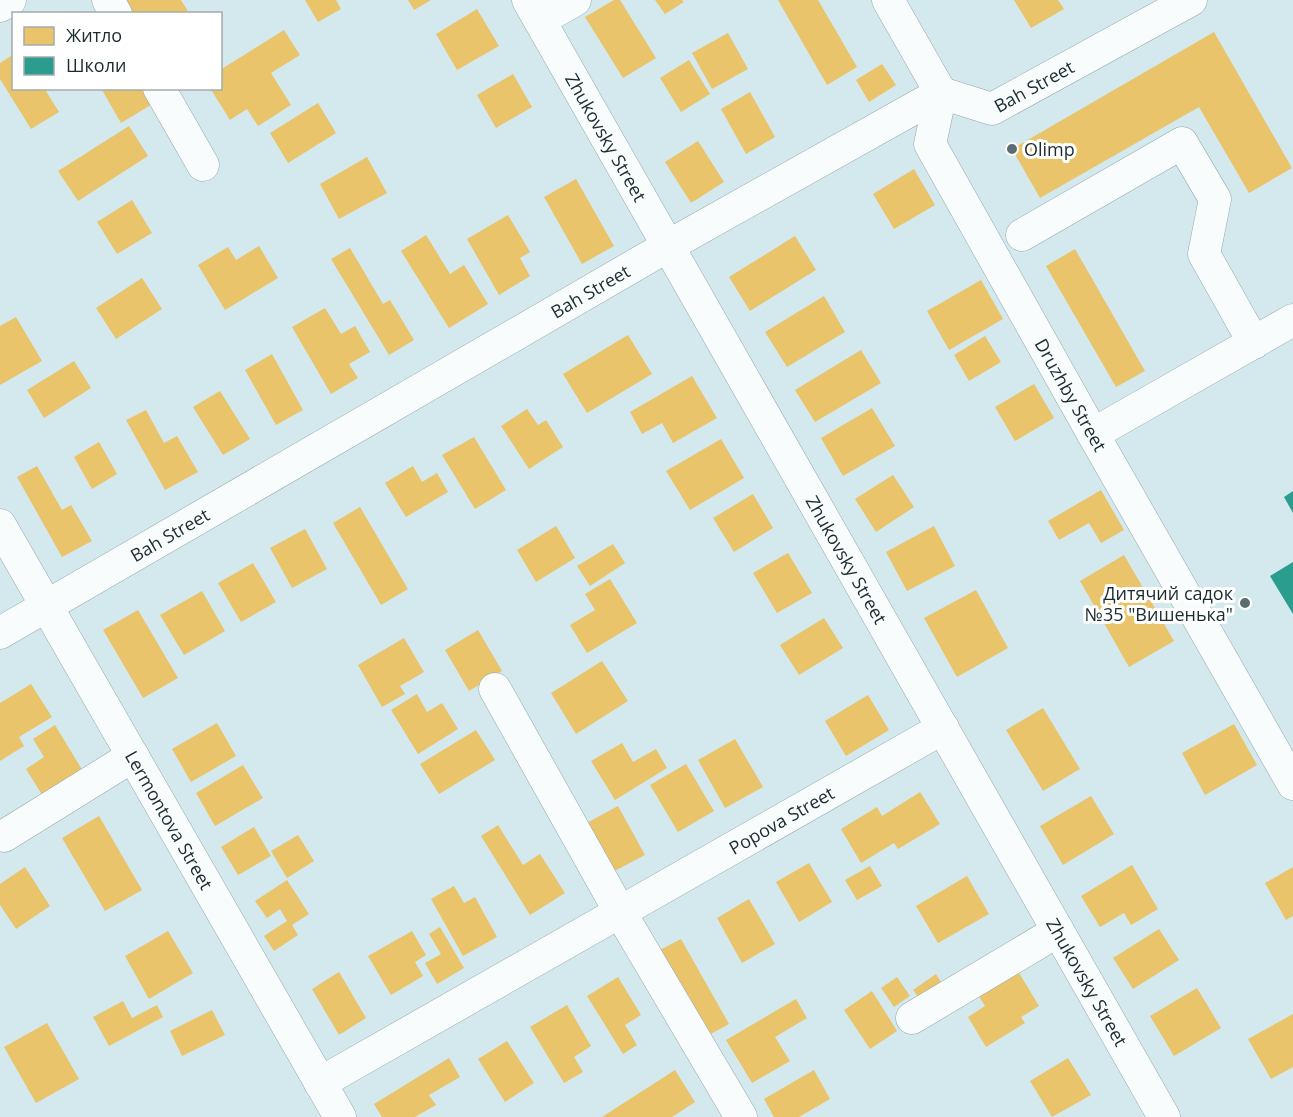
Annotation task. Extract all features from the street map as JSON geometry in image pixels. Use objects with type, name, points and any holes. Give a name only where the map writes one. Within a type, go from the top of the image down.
[{"type":"street","points":[[0,6],[10,0]]},
{"type":"street","points":[[534,10],[575,0]]},
{"type":"street","points":[[888,0],[941,93]]},
{"type":"street","name":"Bah Street","points":[[0,633],[668,246],[941,93],[992,109],[1191,0]]},
{"type":"street","name":"Zhukovsky Street","points":[[534,10],[1164,1117]]},
{"type":"street","points":[[160,90],[203,165]]},
{"type":"street","name":"Druzhby Street","points":[[941,93],[930,144],[1293,784]]},
{"type":"street","points":[[1022,235],[1182,143],[1215,199],[1204,254],[1254,343]]},
{"type":"street","points":[[1093,434],[1293,321]]},
{"type":"street","name":"Lermontova Street","points":[[0,525],[340,1117]]},
{"type":"street","points":[[495,689],[620,912],[741,1117]]},
{"type":"street","name":"Popova Street","points":[[320,1083],[943,728]]},
{"type":"street","points":[[4,837],[133,756]]},
{"type":"street","points":[[912,1018],[1058,931]]},
{"type":"building: Житло","points":[[119,0],[181,0],[188,12],[127,12]]},
{"type":"building: Житло","points":[[305,0],[336,0],[341,9],[318,22]]},
{"type":"building: Житло","points":[[408,0],[431,0],[414,10]]},
{"type":"building: Житло","points":[[614,0],[620,0],[656,58],[623,78],[585,17]]},
{"type":"building: Житло","points":[[655,0],[682,0],[684,2],[665,14]]},
{"type":"building: Житло","points":[[778,0],[818,0],[857,67],[827,85]]},
{"type":"building: Житло","points":[[1014,0],[1058,0],[1064,9],[1031,28]]},
{"type":"building: Житло","points":[[477,9],[499,46],[457,70],[436,34]]},
{"type":"building: Житло","points":[[284,30],[300,55],[271,73],[291,105],[258,126],[247,109],[230,120],[211,90],[222,90],[222,69]]},
{"type":"building: Житло","points":[[1214,32],[1292,168],[1249,193],[1199,107],[1040,198],[1012,149]]},
{"type":"building: Житло","points":[[728,33],[748,69],[712,89],[692,53]]},
{"type":"building: Житло","points":[[12,55],[12,90],[45,90],[59,112],[31,129],[0,79],[0,63]]},
{"type":"building: Житло","points":[[689,60],[710,94],[681,112],[660,78]]},
{"type":"building: Житло","points":[[882,64],[896,85],[869,102],[856,80]]},
{"type":"building: Житло","points":[[513,74],[532,107],[496,128],[477,95]]},
{"type":"building: Житло","points":[[102,90],[146,90],[154,103],[121,123]]},
{"type":"building: Житло","points":[[750,92],[775,137],[746,154],[721,109]]},
{"type":"building: Житло","points":[[318,103],[336,133],[288,163],[270,133]]},
{"type":"building: Житло","points":[[129,126],[148,156],[78,201],[58,171]]},
{"type":"building: Житло","points":[[698,141],[724,182],[691,203],[665,162]]},
{"type":"building: Житло","points":[[367,157],[387,193],[339,219],[320,184]]},
{"type":"building: Житло","points":[[914,169],[935,205],[894,229],[873,194]]},
{"type":"building: Житло","points":[[576,179],[614,246],[582,264],[544,197]]},
{"type":"building: Житло","points":[[132,200],[152,233],[117,254],[97,222]]},
{"type":"building: Житло","points":[[508,215],[530,252],[520,258],[530,276],[499,295],[467,239]]},
{"type":"building: Житло","points":[[426,235],[450,274],[464,265],[488,304],[449,328],[401,251]]},
{"type":"building: Житло","points":[[795,236],[816,270],[750,311],[729,277]]},
{"type":"building: Житло","points":[[259,246],[278,278],[225,310],[198,265],[228,247],[236,260]]},
{"type":"building: Житло","points":[[350,248],[383,304],[390,300],[414,340],[389,355],[331,259]]},
{"type":"building: Житло","points":[[1075,249],[1145,371],[1116,387],[1046,266]]},
{"type":"building: Житло","points":[[142,278],[162,309],[116,339],[96,308]]},
{"type":"building: Житло","points":[[981,280],[1003,319],[949,350],[927,311]]},
{"type":"building: Житло","points":[[824,296],[845,332],[787,367],[765,332]]},
{"type":"building: Житло","points":[[325,308],[341,334],[355,326],[370,352],[349,364],[358,378],[331,394],[292,327]]},
{"type":"building: Житло","points":[[16,317],[42,361],[0,385],[0,326]]},
{"type":"building: Житло","points":[[628,335],[652,374],[587,413],[563,374]]},
{"type":"building: Житло","points":[[985,336],[1001,362],[969,381],[954,355]]},
{"type":"building: Житло","points":[[861,350],[881,383],[815,422],[795,390]]},
{"type":"building: Житло","points":[[272,354],[303,410],[276,425],[245,370]]},
{"type":"building: Житло","points":[[74,361],[91,388],[44,418],[27,390]]},
{"type":"building: Житло","points":[[692,376],[717,418],[673,443],[662,423],[642,434],[630,412]]},
{"type":"building: Житло","points":[[1034,384],[1054,418],[1015,441],[995,407]]},
{"type":"building: Житло","points":[[220,391],[250,439],[223,455],[193,407]]},
{"type":"building: Житло","points":[[872,408],[895,446],[843,476],[821,438]]},
{"type":"building: Житло","points":[[527,409],[538,425],[546,420],[563,447],[529,469],[501,426]]},
{"type":"building: Житло","points":[[146,410],[164,443],[177,436],[198,472],[165,490],[126,420]]},
{"type":"building: Житло","points":[[474,437],[506,490],[475,509],[442,455]]},
{"type":"building: Житло","points":[[721,439],[744,478],[690,510],[666,471]]},
{"type":"building: Житло","points":[[99,442],[117,474],[92,489],[74,457]]},
{"type":"building: Житло","points":[[37,466],[62,510],[71,505],[92,541],[62,557],[17,477]]},
{"type":"building: Житло","points":[[413,466],[422,482],[437,473],[448,492],[406,517],[385,483]]},
{"type":"building: Житло","points":[[893,475],[914,507],[876,532],[855,499]]},
{"type":"building: Житло","points":[[1101,490],[1124,530],[1101,543],[1089,523],[1059,540],[1048,521]]},
{"type":"building: Житло","points":[[753,494],[773,528],[734,552],[713,518]]},
{"type":"building: Житло","points":[[360,507],[408,589],[381,605],[333,523]]},
{"type":"building: Житло","points":[[556,526],[575,558],[536,582],[517,550]]},
{"type":"building: Житло","points":[[934,526],[955,566],[907,591],[886,552]]},
{"type":"building: Житло","points":[[305,529],[327,569],[292,588],[270,548]]},
{"type":"building: Житло","points":[[613,544],[625,563],[590,586],[577,566]]},
{"type":"building: Житло","points":[[788,553],[812,593],[777,613],[753,573]]},
{"type":"building: Житло","points":[[1124,555],[1174,641],[1129,667],[1080,581]]},
{"type":"building: Житло","points":[[253,563],[276,602],[241,622],[218,583]]},
{"type":"building: Житло","points":[[610,579],[637,623],[587,653],[570,625],[595,610],[585,594]]},
{"type":"building: Житло","points":[[976,590],[1008,648],[957,677],[924,618]]},
{"type":"building: Житло","points":[[202,591],[225,631],[184,655],[160,615]]},
{"type":"building: Житло","points":[[138,610],[178,678],[143,698],[103,630]]},
{"type":"building: Житло","points":[[824,618],[843,648],[799,675],[780,645]]},
{"type":"building: Житло","points":[[478,630],[502,671],[469,691],[445,650]]},
{"type":"building: Житло","points":[[404,638],[424,672],[400,686],[405,694],[382,707],[358,665]]},
{"type":"building: Житло","points":[[602,661],[628,701],[576,734],[551,693]]},
{"type":"building: Житло","points":[[31,684],[52,717],[19,737],[24,746],[0,761],[0,703]]},
{"type":"building: Житло","points":[[417,694],[427,712],[442,703],[458,729],[418,754],[391,710]]},
{"type":"building: Житло","points":[[868,695],[889,730],[846,756],[825,721]]},
{"type":"building: Житло","points":[[1043,708],[1080,769],[1043,791],[1006,730]]},
{"type":"building: Житло","points":[[217,723],[236,756],[191,782],[172,749]]},
{"type":"building: Житло","points":[[1234,724],[1257,765],[1205,795],[1182,753]]},
{"type":"building: Житло","points":[[55,725],[84,773],[44,798],[26,769],[44,757],[33,739]]},
{"type":"building: Житло","points":[[476,730],[495,760],[439,794],[420,764]]},
{"type":"building: Житло","points":[[735,739],[763,787],[725,808],[698,760]]},
{"type":"building: Житло","points":[[622,743],[633,762],[656,749],[667,768],[615,800],[591,761]]},
{"type":"building: Житло","points":[[686,764],[714,811],[678,832],[650,785]]},
{"type":"building: Житло","points":[[243,765],[263,798],[215,826],[196,793]]},
{"type":"building: Житло","points":[[920,792],[940,824],[898,849],[894,843],[861,863],[841,829],[877,807],[882,816]]},
{"type":"building: Житло","points":[[1091,796],[1114,834],[1063,865],[1040,826]]},
{"type":"building: Житло","points":[[618,806],[645,855],[609,874],[583,825]]},
{"type":"building: Житло","points":[[99,816],[142,890],[105,911],[62,838]]},
{"type":"building: Житло","points":[[498,825],[523,865],[540,854],[565,893],[530,915],[481,836]]},
{"type":"building: Житло","points":[[254,827],[271,856],[238,875],[221,847]]},
{"type":"building: Житло","points":[[298,835],[314,861],[287,878],[271,851]]},
{"type":"building: Житло","points":[[809,863],[832,902],[799,922],[776,882]]},
{"type":"building: Житло","points":[[1132,865],[1158,909],[1131,925],[1124,913],[1100,927],[1081,896]]},
{"type":"building: Житло","points":[[870,866],[882,886],[857,900],[845,880]]},
{"type":"building: Житло","points":[[25,867],[50,906],[16,929],[0,905],[0,884]]},
{"type":"building: Житло","points":[[1293,867],[1293,916],[1286,920],[1265,883]]},
{"type":"building: Житло","points":[[967,876],[989,914],[938,943],[916,906]]},
{"type":"building: Житло","points":[[287,880],[309,914],[292,925],[298,935],[274,951],[264,936],[287,921],[280,909],[267,918],[255,901]]},
{"type":"building: Житло","points":[[454,886],[464,903],[475,897],[497,937],[463,956],[431,899]]},
{"type":"building: Житло","points":[[749,899],[775,944],[742,963],[717,918]]},
{"type":"building: Житло","points":[[440,927],[464,968],[437,984],[425,963],[441,954],[429,934]]},
{"type":"building: Житло","points":[[1159,929],[1179,960],[1133,989],[1113,958]]},
{"type":"building: Житло","points":[[168,931],[193,973],[149,999],[125,956]]},
{"type":"building: Житло","points":[[412,931],[426,955],[415,962],[423,976],[391,995],[368,956]]},
{"type":"building: Житло","points":[[681,939],[729,1024],[707,1036],[658,951]]},
{"type":"building: Житло","points":[[1018,971],[1039,1006],[1021,1017],[1025,1023],[986,1047],[968,1017],[985,1006],[978,995]]},
{"type":"building: Житло","points":[[339,972],[366,1018],[339,1035],[312,989]]},
{"type":"building: Житло","points":[[936,974],[944,987],[922,1002],[913,990]]},
{"type":"building: Житло","points":[[618,977],[641,1015],[625,1025],[637,1045],[623,1054],[587,996]]},
{"type":"building: Житло","points":[[897,977],[910,996],[894,1007],[881,988]]},
{"type":"building: Житло","points":[[1197,988],[1221,1028],[1174,1056],[1150,1016]]},
{"type":"building: Житло","points":[[872,991],[897,1031],[870,1049],[844,1010]]},
{"type":"building: Житло","points":[[796,999],[807,1018],[775,1037],[790,1061],[752,1083],[726,1040]]},
{"type":"building: Житло","points":[[123,1001],[132,1018],[157,1005],[163,1017],[109,1046],[93,1017]]},
{"type":"building: Житло","points":[[567,1005],[591,1046],[574,1057],[583,1072],[564,1083],[530,1027]]},
{"type":"building: Житло","points":[[212,1010],[225,1035],[182,1056],[170,1031]]},
{"type":"building: Житло","points":[[1293,1014],[1293,1067],[1271,1079],[1248,1039]]},
{"type":"building: Житло","points":[[47,1023],[79,1079],[36,1103],[4,1047]]},
{"type":"building: Житло","points":[[507,1041],[534,1083],[505,1102],[478,1059]]},
{"type":"building: Житло","points":[[449,1058],[460,1077],[429,1095],[436,1105],[415,1117],[382,1117],[374,1104]]},
{"type":"building: Житло","points":[[1068,1058],[1091,1095],[1052,1117],[1030,1081]]},
{"type":"building: Житло","points":[[675,1070],[695,1102],[672,1117],[602,1117]]},
{"type":"building: Житло","points":[[814,1070],[830,1099],[799,1117],[774,1117],[764,1099]]},
{"type":"building: Школи","points":[[1293,491],[1293,513],[1284,497]]},
{"type":"building: Школи","points":[[1293,562],[1293,614],[1270,576]]},
{"type":"place","name":"Olimp","points":[[1012,149]]},
{"type":"place","name":"Дитячий садок №35 \"Вишенька\"","points":[[1245,603]]}]
